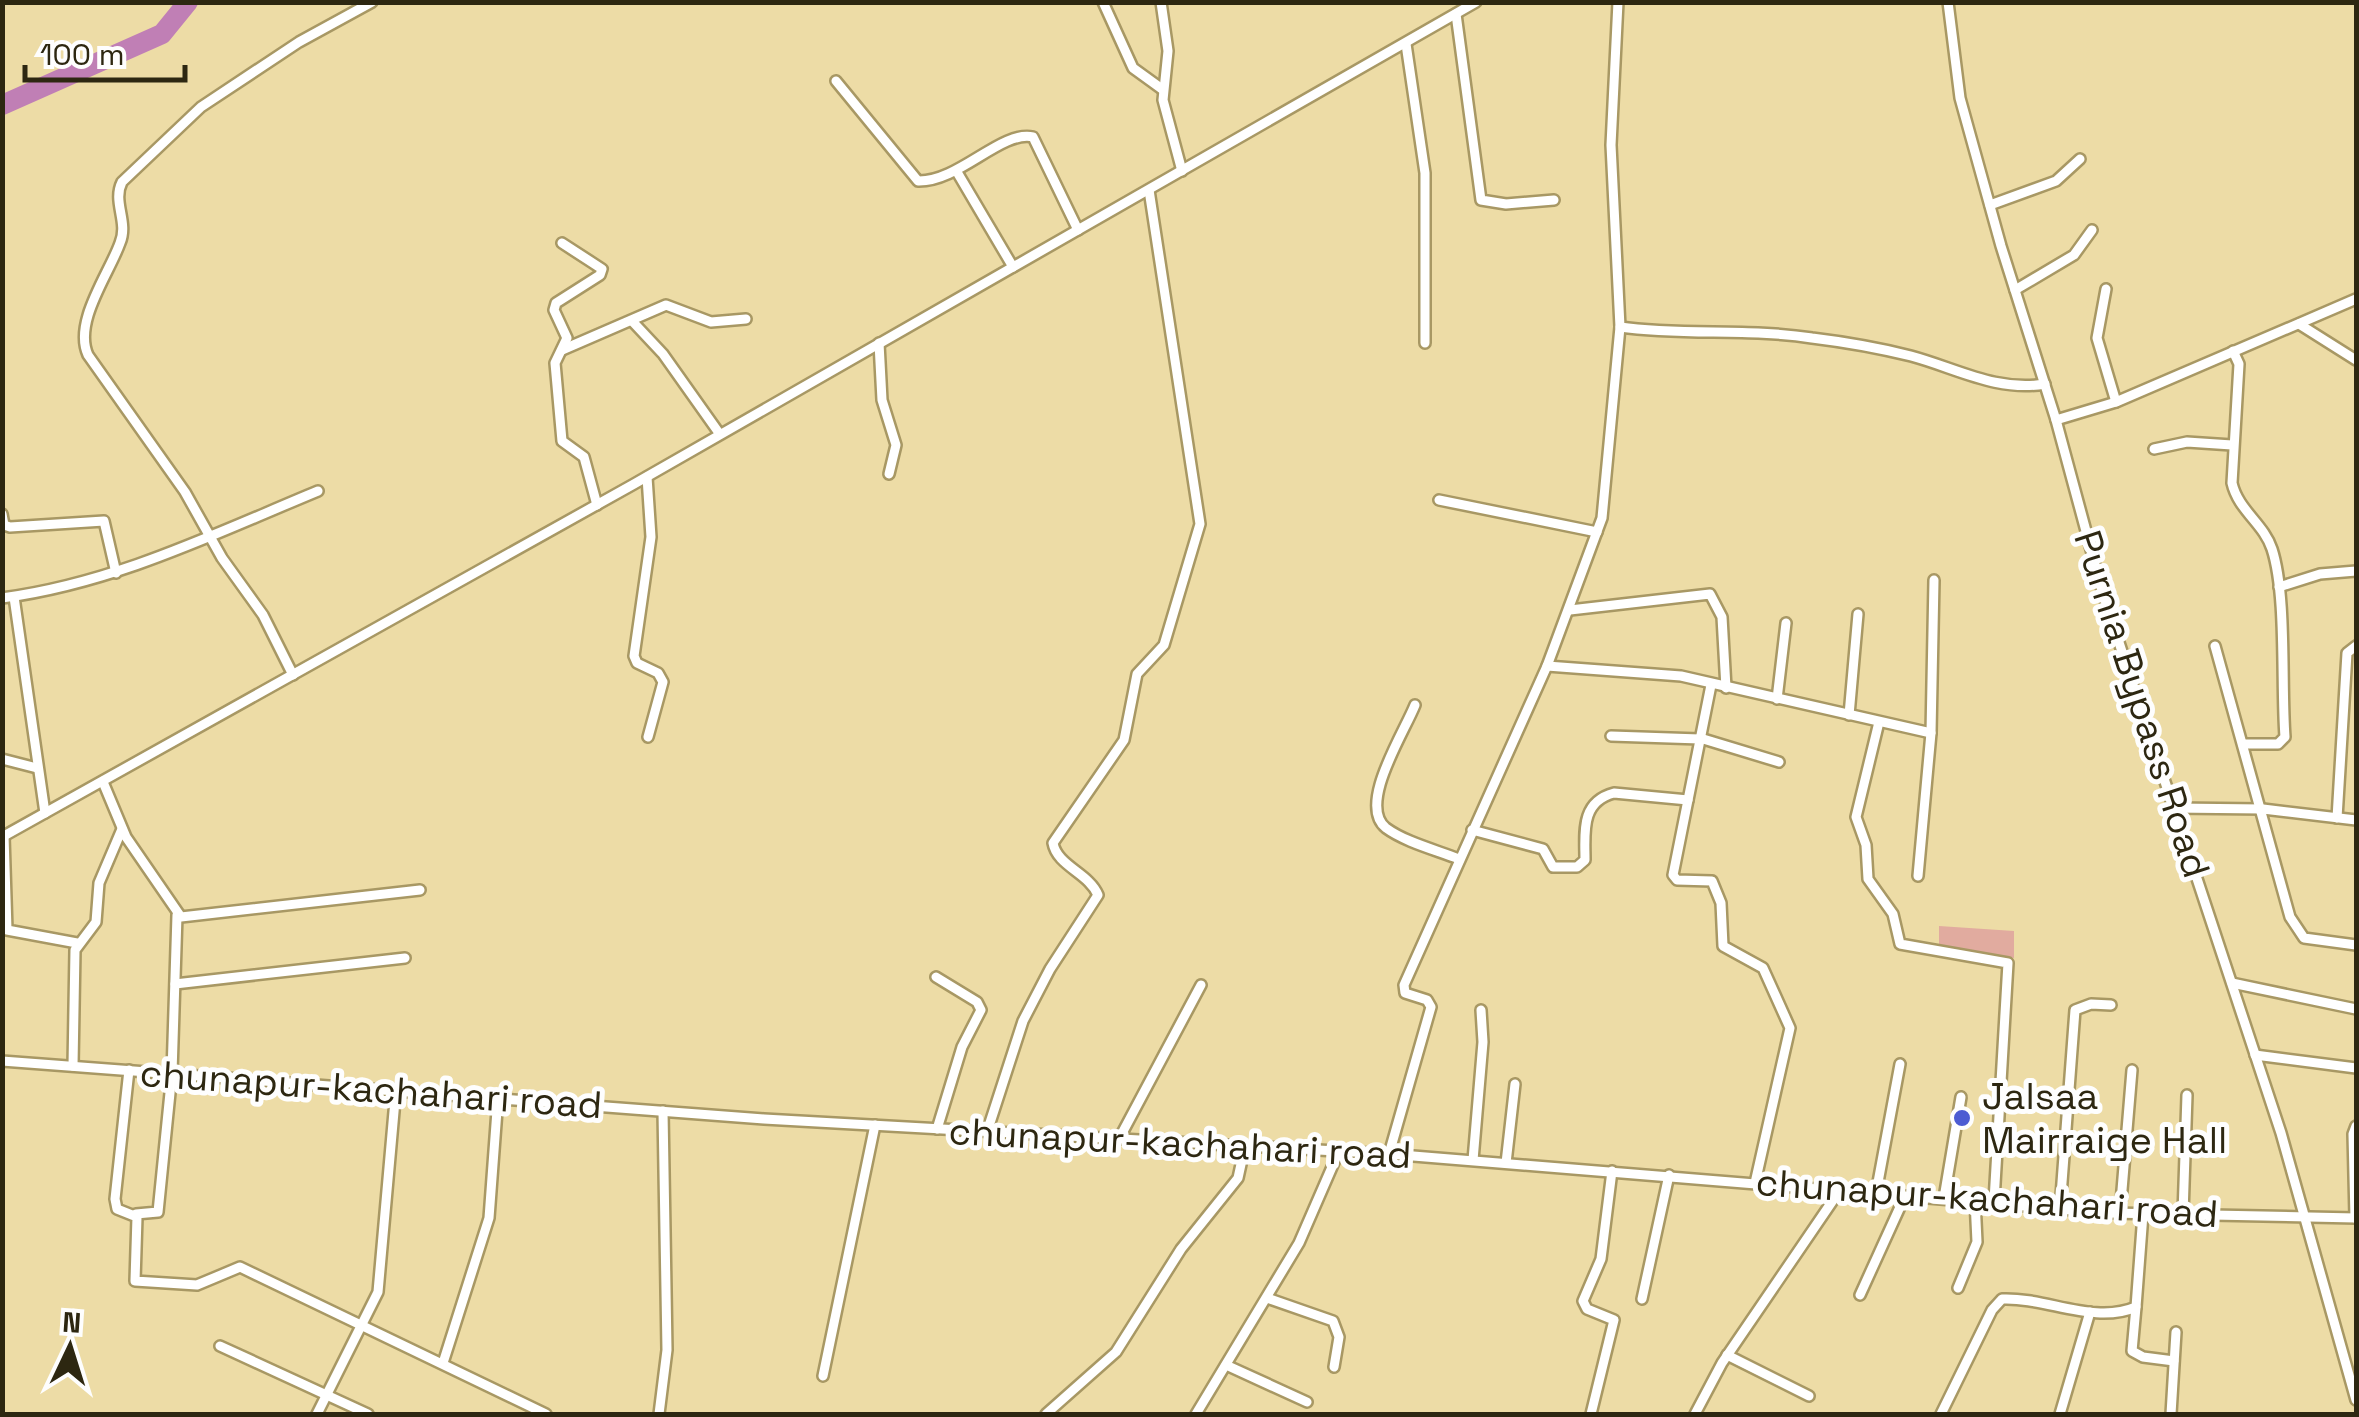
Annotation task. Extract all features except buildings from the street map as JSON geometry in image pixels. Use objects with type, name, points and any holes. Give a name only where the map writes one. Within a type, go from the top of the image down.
[{"type":"street","points":[[293,675],[263,615],[157,449],[85,350],[87,321],[124,235],[118,190],[201,108],[299,42],[372,2]]},
{"type":"street","points":[[1103,2],[1133,68],[1162,89]]},
{"type":"street","points":[[1161,2],[1168,51],[1162,89],[1182,171]]},
{"type":"street","points":[[77,943],[7,930],[3,836],[597,505],[1476,2]]},
{"type":"street","points":[[1389,1154],[1431,1008],[1427,1000],[1405,993],[1404,985],[1570,610],[1607,490],[1620,327],[1610,146],[1618,2]]},
{"type":"street","name":"Purnia Bypass Road","points":[[1948,2],[1960,98],[2056,420],[2103,594],[2255,1054],[2356,1400]]},
{"type":"street","points":[[1456,14],[1480,200],[1506,204],[1554,200]]},
{"type":"street","points":[[1406,44],[1423,149],[1426,342]]},
{"type":"street","points":[[836,81],[918,180],[956,172],[999,146],[1030,135],[1078,230]]},
{"type":"street","points":[[1990,205],[2056,181],[2080,158]]},
{"type":"street","points":[[956,172],[1012,267]]},
{"type":"street","points":[[988,1132],[1022,1021],[1050,968],[1098,895],[1093,884],[1058,856],[1053,843],[1124,740],[1138,674],[1164,645],[1200,524],[1149,190]]},
{"type":"street","points":[[2015,290],[2074,255],[2092,230]]},
{"type":"street","points":[[562,242],[600,265],[602,272],[556,303],[555,314],[567,338],[556,363],[562,441],[584,457],[597,505]]},
{"type":"street","points":[[2106,289],[2096,338],[2116,402]]},
{"type":"street","points":[[2056,420],[2116,402],[2356,300]]},
{"type":"street","points":[[562,350],[670,305],[711,322],[746,319]]},
{"type":"street","points":[[633,322],[663,354],[719,433]]},
{"type":"street","points":[[2299,324],[2356,360]]},
{"type":"street","points":[[1620,327],[1813,338],[1911,356],[2001,384],[2045,384]]},
{"type":"street","points":[[878,343],[882,400],[896,444],[889,474]]},
{"type":"street","points":[[2233,351],[2239,364],[2232,445],[2235,498],[2268,539],[2279,587],[2284,737],[2278,744],[2244,744]]},
{"type":"street","points":[[2154,449],[2187,442],[2232,445]]},
{"type":"street","points":[[647,476],[651,538],[634,656],[663,682],[648,737]]},
{"type":"street","points":[[2,598],[71,588],[116,573],[318,491]]},
{"type":"street","points":[[1439,500],[1597,532]]},
{"type":"street","points":[[2,514],[4,525],[10,528],[104,522],[116,573]]},
{"type":"street","points":[[2279,587],[2320,574],[2356,571]]},
{"type":"street","points":[[1918,876],[1931,733],[1934,580]]},
{"type":"street","points":[[1570,610],[1710,594],[1722,617],[1726,688]]},
{"type":"street","points":[[14,596],[46,813]]},
{"type":"street","points":[[1849,714],[1858,614]]},
{"type":"street","points":[[1777,698],[1786,623]]},
{"type":"street","points":[[2215,646],[2297,930],[2313,941],[2356,945]]},
{"type":"street","points":[[2337,818],[2347,653],[2356,646]]},
{"type":"street","points":[[1547,666],[1672,675],[1931,733]]},
{"type":"street","points":[[1711,684],[1674,878],[1712,881],[1721,902],[1724,946],[1763,968],[1790,1028],[1755,1183]]},
{"type":"street","points":[[1416,706],[1376,793],[1375,810],[1389,830],[1459,859]]},
{"type":"street","points":[[1879,722],[1856,818],[1866,845],[1868,879],[1893,914],[1900,944],[1905,948],[2008,963],[1994,1201]]},
{"type":"street","points":[[1611,736],[1700,738],[1779,762]]},
{"type":"street","points":[[2,759],[37,768]]},
{"type":"street","points":[[103,782],[122,829],[177,915],[172,1073],[158,1212],[136,1214],[117,1210],[115,1204],[129,1070]]},
{"type":"street","points":[[1472,830],[1542,849],[1553,867],[1576,868],[1584,860],[1585,817],[1606,794],[1688,800]]},
{"type":"street","points":[[2173,808],[2263,810],[2356,820]]},
{"type":"street","points":[[72,1066],[77,943],[96,922],[97,892],[122,829]]},
{"type":"street","points":[[177,915],[190,918],[420,890]]},
{"type":"street","points":[[175,984],[405,958]]},
{"type":"street","points":[[936,977],[977,1002],[981,1010],[962,1046],[937,1129]]},
{"type":"street","points":[[2232,983],[2356,1009]]},
{"type":"street","points":[[1119,1139],[1200,985]]},
{"type":"street","points":[[2060,1208],[2075,1010],[2091,1004],[2111,1006]]},
{"type":"street","points":[[1472,1160],[1483,1042],[1481,1010]]},
{"type":"street","points":[[2255,1054],[2356,1068]]},
{"type":"street","name":"chunapur-kachahari road","points":[[3,1062],[663,1111],[1389,1154],[2120,1214],[2302,1214],[2356,1218]]},
{"type":"street","points":[[1876,1193],[1900,1064]]},
{"type":"street","points":[[2120,1214],[2132,1070]]},
{"type":"street","points":[[1506,1163],[1515,1084]]},
{"type":"street","points":[[318,1414],[364,1325],[380,1283],[396,1089]]},
{"type":"street","points":[[2182,1214],[2187,1096]]},
{"type":"street","points":[[443,1363],[489,1218],[498,1097]]},
{"type":"street","points":[[1944,1198],[1961,1097]]},
{"type":"street","points":[[658,1414],[667,1338],[663,1111]]},
{"type":"street","points":[[823,1376],[875,1124]]},
{"type":"street","points":[[2356,1126],[2356,1218]]},
{"type":"street","points":[[1046,1414],[1116,1352],[1181,1249],[1238,1178],[1244,1146]]},
{"type":"street","points":[[1196,1414],[1306,1230],[1338,1152]]},
{"type":"street","points":[[1591,1414],[1614,1320],[1583,1304],[1601,1259],[1612,1171]]},
{"type":"street","points":[[1642,1299],[1669,1175]]},
{"type":"street","points":[[1694,1414],[1728,1355],[1840,1190]]},
{"type":"street","points":[[1860,1296],[1905,1196]]},
{"type":"street","points":[[1958,1288],[1977,1242],[1975,1200]]},
{"type":"street","points":[[136,1214],[132,1270],[138,1283],[203,1284],[240,1267],[546,1414]]},
{"type":"street","points":[[2143,1214],[2132,1351],[2174,1360]]},
{"type":"street","points":[[1267,1298],[1333,1321],[1339,1337],[1334,1366]]},
{"type":"street","points":[[1940,1414],[1997,1302],[2021,1300],[2090,1312],[2125,1312],[2136,1307]]},
{"type":"street","points":[[2060,1414],[2090,1312]]},
{"type":"street","points":[[2170,1414],[2176,1332]]},
{"type":"street","points":[[220,1346],[368,1414]]},
{"type":"street","points":[[1728,1355],[1809,1396]]},
{"type":"street","points":[[1226,1365],[1307,1402]]},
{"type":"shaded area","points":[[1939,926],[2014,931],[2014,958],[1939,947]]},
{"type":"waterway","points":[[2,105],[162,34],[188,2]]},
{"type":"place","name":"Jalsaa Mairraige Hall","points":[[1962,1118]]}]
